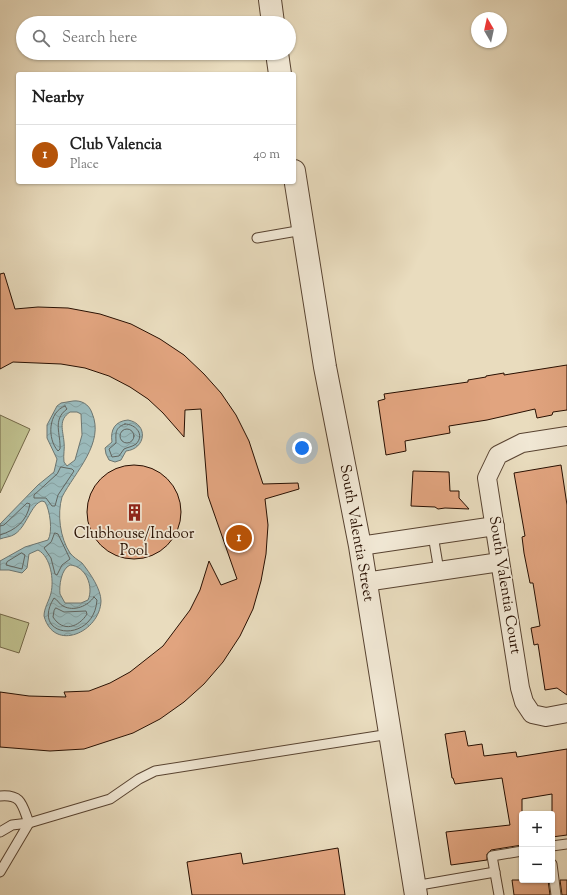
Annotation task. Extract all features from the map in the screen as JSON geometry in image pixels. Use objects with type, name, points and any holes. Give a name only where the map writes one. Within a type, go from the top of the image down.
[{"type":"street","points":[[270,0],[272,16]]},
{"type":"street","points":[[278,60],[280,72]]},
{"type":"street","name":"South Valentia Street","points":[[296,184],[325,367],[360,546],[415,891]]},
{"type":"street","name":"South Valentia Court","points":[[567,436],[522,443],[498,455],[487,478],[520,688],[524,702],[532,714],[546,717],[567,714]]},
{"type":"street","points":[[360,546],[494,526]]},
{"type":"street","points":[[365,582],[500,562]]},
{"type":"lane","points":[[257,238],[302,230]]},
{"type":"lane","points":[[433,535],[439,571]]},
{"type":"lane","points":[[0,832],[12,825],[29,822],[110,799],[139,779],[156,772],[390,734]]},
{"type":"lane","points":[[0,796],[12,795],[17,797],[29,822]]},
{"type":"lane","points":[[0,872],[29,822]]},
{"type":"lane","points":[[555,846],[567,844]]},
{"type":"lane","points":[[499,895],[492,856],[519,852]]},
{"type":"lane","points":[[415,891],[495,872]]},
{"type":"lane","points":[[554,883],[556,895]]},
{"type":"green space","points":[[0,415],[30,429],[0,493]]},
{"type":"green space","points":[[0,614],[29,623],[19,653],[0,647]]},
{"type":"water","points":[[76,401],[84,403],[91,410],[95,424],[95,435],[92,446],[87,457],[62,497],[60,504],[60,526],[64,540],[71,554],[82,563],[92,576],[101,596],[99,612],[93,622],[76,634],[66,636],[57,634],[49,627],[44,616],[52,588],[52,576],[49,563],[42,553],[38,550],[29,554],[27,568],[22,573],[9,570],[0,570],[0,561],[25,547],[48,540],[50,536],[51,527],[47,506],[45,502],[42,501],[35,506],[23,526],[13,535],[0,539],[0,524],[38,485],[54,472],[57,459],[47,438],[47,425],[57,406],[61,403]],"holes":[[[70,412],[77,412],[81,414],[82,435],[75,460],[67,466],[64,462],[62,426],[64,418]],[[70,565],[76,566],[80,569],[84,573],[89,583],[90,595],[88,600],[81,603],[65,603],[60,594],[60,582],[64,570]]]},
{"type":"water","points":[[128,420],[135,422],[139,426],[142,431],[141,441],[138,446],[126,451],[121,460],[115,462],[109,460],[105,448],[112,442],[114,427],[120,422]]},
{"type":"building","points":[[4,273],[15,309],[38,307],[68,308],[100,314],[131,324],[160,339],[184,355],[221,393],[236,415],[249,441],[263,484],[298,483],[299,489],[265,499],[268,525],[266,554],[261,581],[253,609],[240,636],[223,662],[204,684],[184,702],[160,719],[133,733],[84,749],[50,751],[0,747],[0,692],[29,696],[66,697],[64,692],[89,691],[110,683],[130,672],[163,646],[190,610],[200,590],[209,561],[221,585],[237,579],[208,496],[201,409],[185,410],[184,437],[163,413],[148,399],[109,376],[85,368],[61,364],[13,362],[0,369],[0,274]]},
{"type":"building","points":[[567,365],[567,410],[553,412],[552,415],[537,418],[535,409],[487,420],[449,426],[450,433],[405,441],[406,451],[386,455],[378,401],[385,399],[384,394],[468,382],[468,380],[504,373],[504,375]]},
{"type":"building","name":"Clubhouse/Indoor Pool","points":[[134,465],[152,469],[167,479],[177,494],[181,512],[177,530],[167,545],[152,555],[134,559],[116,555],[101,545],[91,530],[87,512],[91,494],[101,479],[116,469]]},
{"type":"building","points":[[561,465],[567,505],[567,695],[557,688],[545,690],[538,644],[534,645],[531,628],[540,626],[533,583],[530,583],[524,553],[522,537],[525,536],[514,473]]},
{"type":"building","points":[[413,471],[449,472],[450,491],[459,491],[459,498],[469,509],[438,509],[435,507],[411,506]]},
{"type":"building","points":[[465,731],[468,746],[482,744],[484,756],[516,752],[517,757],[567,749],[567,835],[555,837],[555,811],[552,811],[552,794],[522,799],[522,811],[519,811],[519,845],[491,850],[487,854],[487,860],[451,865],[446,832],[510,825],[502,778],[455,784],[452,778],[445,734]]},
{"type":"building","points":[[338,848],[345,895],[192,895],[187,862],[241,853],[243,864]]},
{"type":"building","points":[[512,880],[519,880],[519,883],[548,883],[550,895],[514,895]]},
{"type":"building","points":[[560,880],[567,880],[567,895],[562,895]]},
{"type":"place","name":"Clubhouse/Indoor Pool","points":[[134,513]]},
{"type":"place","name":"Club Valencia","points":[[239,538]]}]
